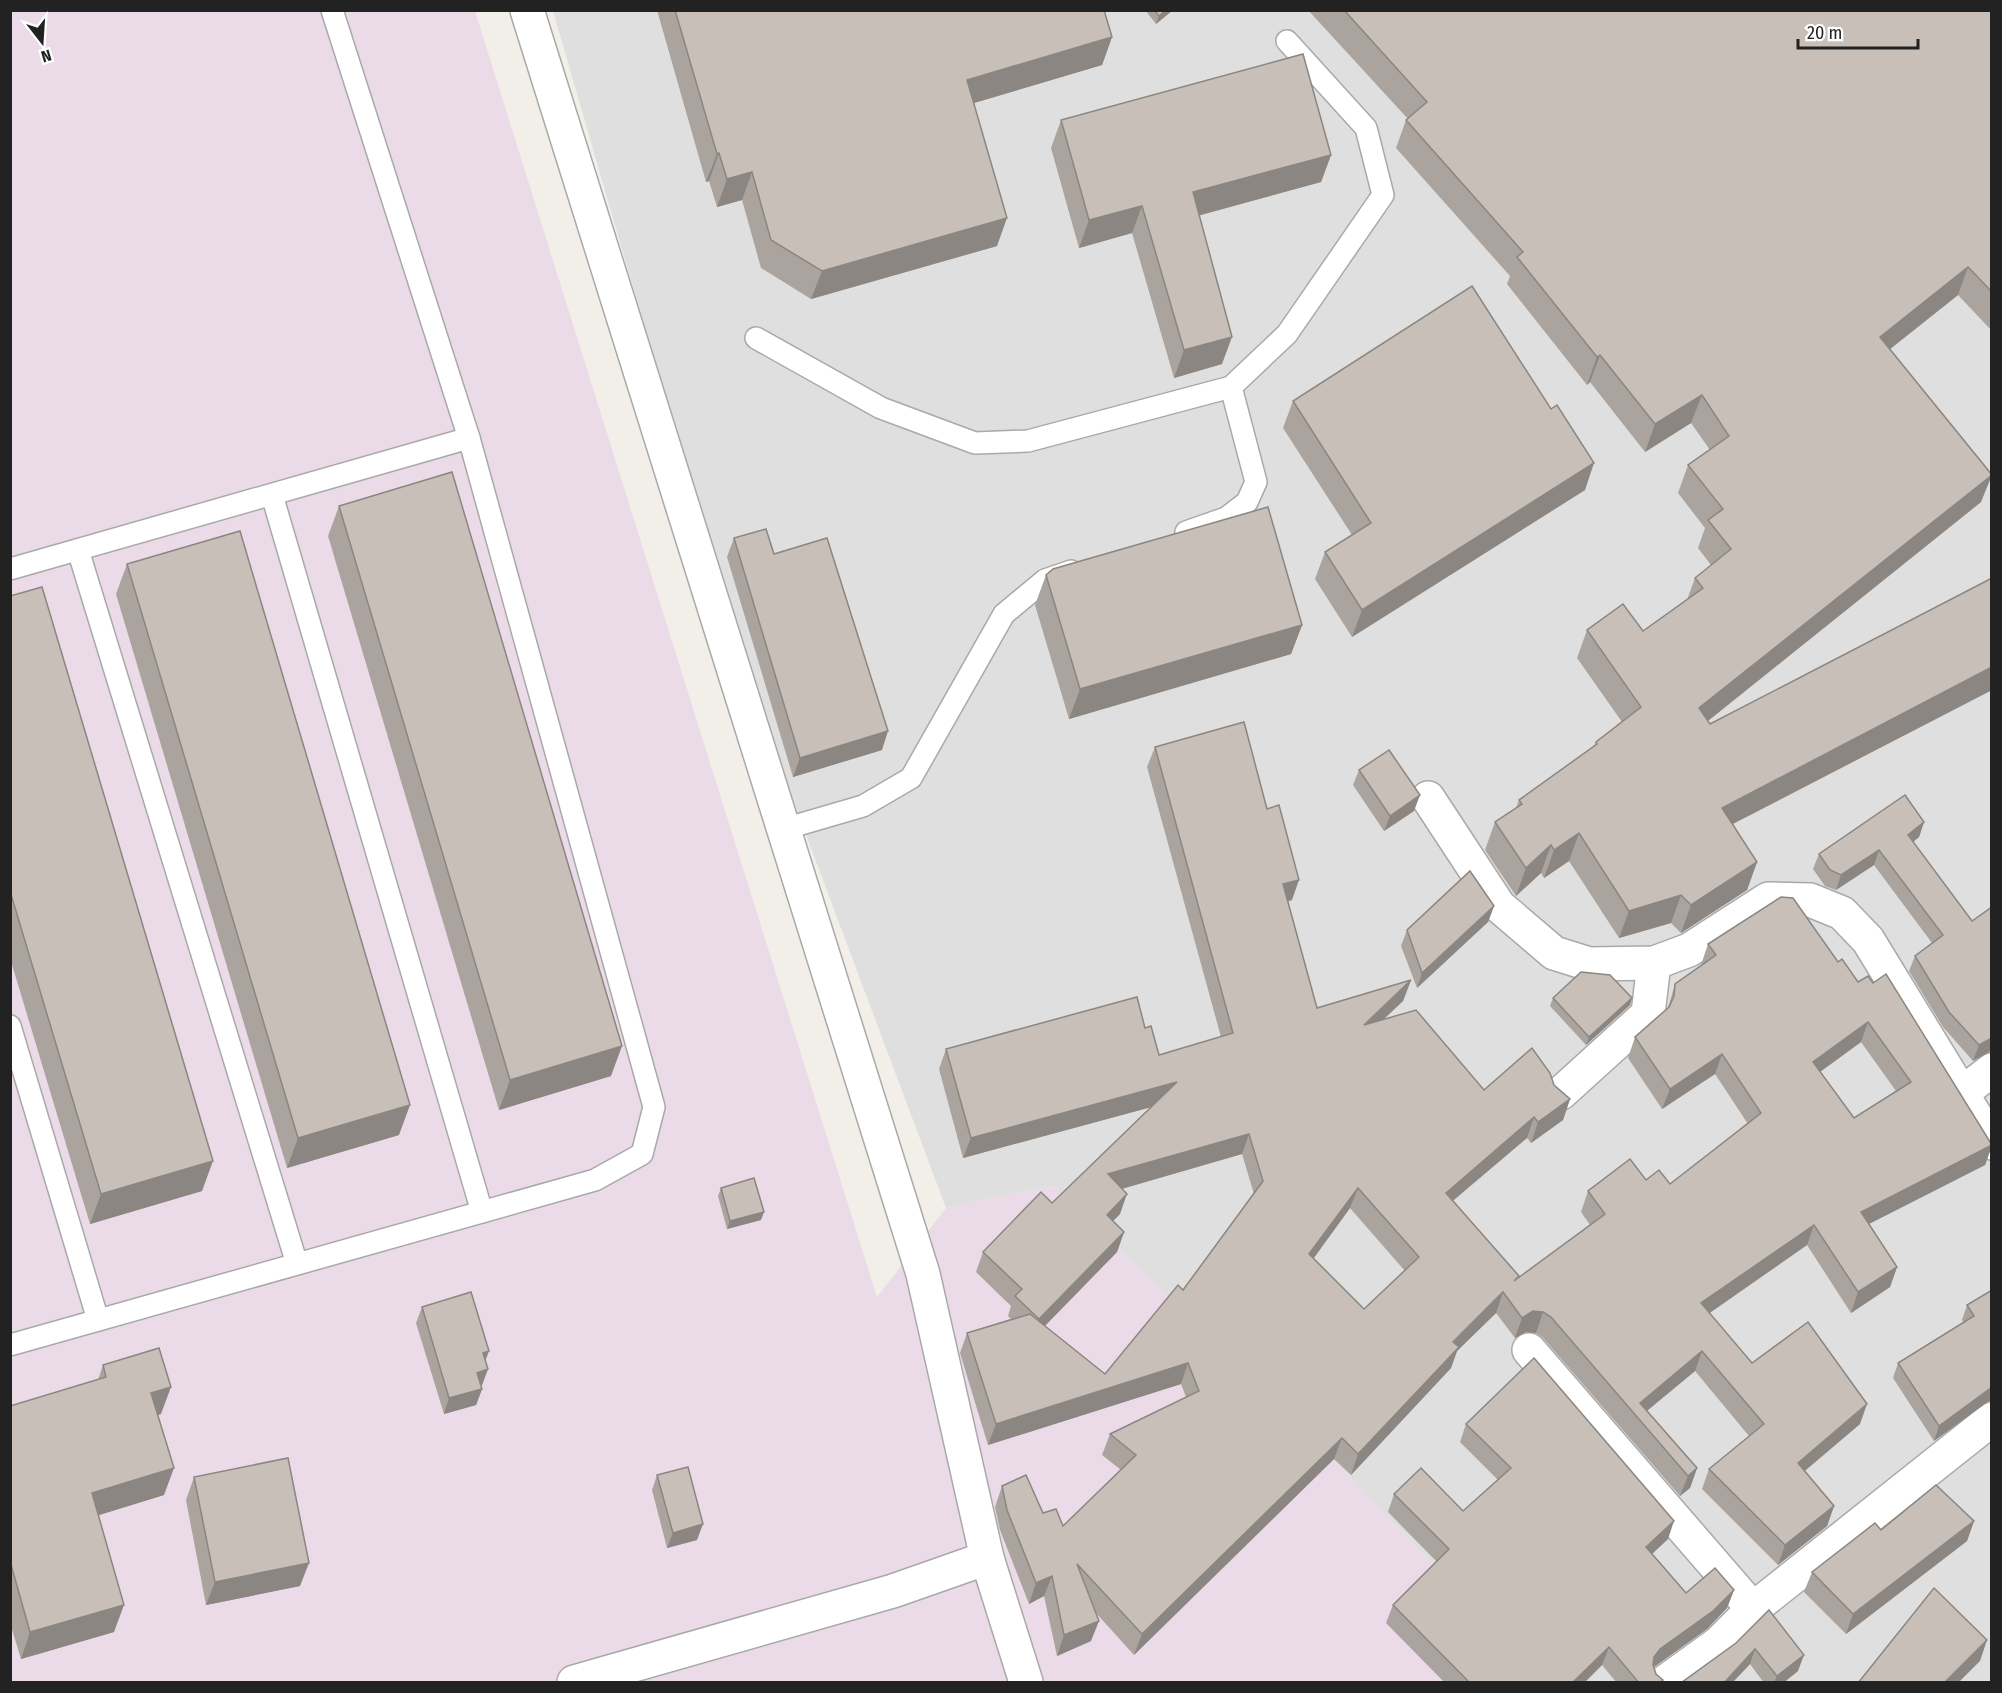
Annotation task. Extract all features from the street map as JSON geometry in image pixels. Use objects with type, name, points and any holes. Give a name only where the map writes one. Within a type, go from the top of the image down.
[{"type":"street","points":[[527,10],[923,1274],[987,1558],[1026,1683]]},
{"type":"street","points":[[1428,798],[1499,906],[1554,953],[1589,964],[1654,963],[1689,950],[1768,898],[1810,900],[1842,914],[1868,940],[1992,1143]]},
{"type":"street","points":[[1561,1093],[1648,1014],[1654,963]]},
{"type":"street","points":[[1962,1093],[1992,1070]]},
{"type":"street","points":[[1529,1350],[1753,1609]]},
{"type":"street","points":[[1665,1683],[1719,1643],[1753,1609],[1992,1419]]},
{"type":"street","points":[[574,1683],[893,1591],[987,1558]]},
{"type":"lane","points":[[10,1345],[595,1180],[642,1154],[654,1107],[469,438],[332,10]]},
{"type":"lane","points":[[756,338],[881,408],[975,442],[1028,441],[1231,387],[1287,334],[1383,195],[1366,128],[1287,41]]},
{"type":"lane","points":[[1170,537],[1226,518],[1247,502],[1256,482],[1231,387]]},
{"type":"lane","points":[[10,569],[469,438]]},
{"type":"lane","points":[[272,495],[482,1212]]},
{"type":"lane","points":[[78,550],[297,1264]]},
{"type":"lane","points":[[784,830],[863,806],[911,778],[1004,614],[1045,580],[1090,564]]},
{"type":"lane","points":[[10,1026],[98,1320]]},
{"type":"shaded area","points":[[11,11],[475,11],[877,1297],[946,1208],[1054,1186],[1333,1460],[1524,1660],[1538,1682],[11,1682]]},
{"type":"shaded area","points":[[553,11],[1991,11],[1991,1682],[1538,1682],[1524,1660],[1333,1460],[1054,1186],[946,1208],[743,667]]},
{"type":"building","points":[[675,10],[1104,10],[1112,37],[967,80],[1007,218],[822,271],[771,240],[752,172],[727,179],[719,153],[717,154]]},
{"type":"building","points":[[1154,10],[1166,10],[1159,16]]},
{"type":"building","points":[[1344,10],[1992,10],[1992,292],[1968,267],[1880,337],[1992,475],[1699,708],[1710,724],[1992,578],[1992,667],[1722,808],[1757,862],[1691,905],[1681,895],[1629,911],[1579,833],[1554,850],[1551,845],[1526,868],[1495,822],[1522,804],[1519,800],[1597,744],[1596,742],[1641,707],[1587,630],[1623,604],[1643,631],[1703,588],[1695,578],[1731,549],[1708,520],[1723,509],[1688,465],[1729,436],[1702,395],[1655,424],[1600,355],[1597,357],[1517,257],[1523,252],[1406,120],[1427,102]]},
{"type":"building","points":[[1303,54],[1331,155],[1193,192],[1232,337],[1184,350],[1142,206],[1089,220],[1061,120]]},
{"type":"building","points":[[1472,286],[1551,409],[1557,405],[1594,463],[1362,610],[1325,552],[1371,523],[1293,401]]},
{"type":"building","points":[[452,472],[622,1046],[510,1080],[339,506]]},
{"type":"building","points":[[1268,507],[1302,625],[1080,689],[1046,575],[1053,569]]},
{"type":"building","points":[[766,529],[774,554],[827,538],[888,731],[800,758],[734,538]]},
{"type":"building","points":[[240,531],[410,1105],[298,1138],[127,564]]},
{"type":"building","points":[[42,587],[213,1161],[101,1194],[10,891],[10,596]]},
{"type":"building","points":[[1244,722],[1267,809],[1279,805],[1299,880],[1283,884],[1317,1008],[1411,980],[1364,1025],[1416,1010],[1484,1090],[1532,1048],[1550,1073],[1554,1085],[1570,1099],[1538,1122],[1534,1117],[1446,1193],[1519,1276],[1514,1281],[1605,1214],[1588,1191],[1630,1159],[1646,1180],[1659,1170],[1670,1184],[1761,1113],[1722,1054],[1670,1089],[1635,1037],[1669,1007],[1674,996],[1675,984],[1716,955],[1708,944],[1781,897],[1793,898],[1838,962],[1842,959],[1858,982],[1868,976],[1873,983],[1886,974],[1992,1145],[1861,1212],[1897,1267],[1858,1292],[1814,1225],[1701,1303],[1752,1363],[1808,1322],[1867,1404],[1798,1463],[1834,1506],[1785,1545],[1709,1469],[1764,1424],[1702,1351],[1640,1403],[1697,1468],[1688,1476],[1551,1317],[1543,1312],[1533,1311],[1522,1318],[1503,1292],[1453,1342],[1459,1347],[1358,1454],[1342,1438],[1142,1634],[1077,1564],[1099,1621],[1064,1635],[1052,1576],[1036,1583],[1007,1510],[1002,1486],[1026,1475],[1043,1513],[1056,1509],[1063,1526],[1136,1455],[1110,1434],[1199,1391],[1188,1363],[996,1424],[967,1333],[1030,1314],[1105,1374],[1178,1285],[1183,1290],[1263,1181],[1249,1134],[1108,1174],[1127,1194],[1107,1215],[1124,1232],[1039,1319],[1015,1296],[1022,1289],[983,1252],[1041,1192],[1052,1203],[1177,1082],[971,1138],[946,1049],[1137,997],[1145,1028],[1151,1026],[1159,1055],[1233,1033],[1155,747]],"holes":[[[1868,1022],[1911,1082],[1854,1118],[1813,1062]],[[1358,1188],[1419,1257],[1364,1309],[1309,1254]]]},
{"type":"building","points":[[1389,750],[1420,795],[1390,816],[1359,770]]},
{"type":"building","points":[[1905,795],[1924,822],[1908,835],[1972,921],[1992,907],[1992,1038],[1979,1045],[1949,1012],[1915,956],[1943,935],[1879,850],[1841,875],[1830,870],[1819,854]]},
{"type":"building","points":[[1470,871],[1494,906],[1422,973],[1407,930]]},
{"type":"building","points":[[1581,972],[1610,975],[1632,998],[1589,1037],[1553,998]]},
{"type":"building","points":[[754,1178],[764,1212],[730,1221],[721,1188]]},
{"type":"building","points":[[1992,1290],[1992,1387],[1939,1426],[1898,1363],[1974,1316],[1967,1305]]},
{"type":"building","points":[[471,1292],[489,1351],[483,1353],[488,1369],[477,1373],[482,1389],[449,1398],[422,1307]]},
{"type":"building","points":[[159,1348],[171,1387],[151,1393],[174,1468],[92,1493],[124,1605],[30,1632],[10,1561],[10,1406],[106,1377],[103,1365]]},
{"type":"building","points":[[1534,1358],[1674,1521],[1646,1547],[1686,1593],[1715,1568],[1734,1590],[1713,1611],[1660,1649],[1654,1657],[1653,1665],[1656,1674],[1663,1680],[1660,1683],[1639,1683],[1609,1647],[1572,1683],[1470,1683],[1393,1605],[1449,1549],[1394,1494],[1421,1468],[1463,1511],[1511,1468],[1466,1424]]},
{"type":"building","points":[[288,1458],[309,1563],[215,1582],[194,1477]]},
{"type":"building","points":[[688,1467],[703,1524],[673,1533],[657,1475]]},
{"type":"building","points":[[1936,1485],[1974,1521],[1853,1614],[1812,1572],[1875,1523],[1881,1530]]},
{"type":"building","points":[[1934,1588],[1987,1640],[1944,1683],[1858,1683]]},
{"type":"building","points":[[1769,1610],[1804,1655],[1777,1676],[1755,1649],[1724,1683],[1679,1683],[1736,1643]]}]
